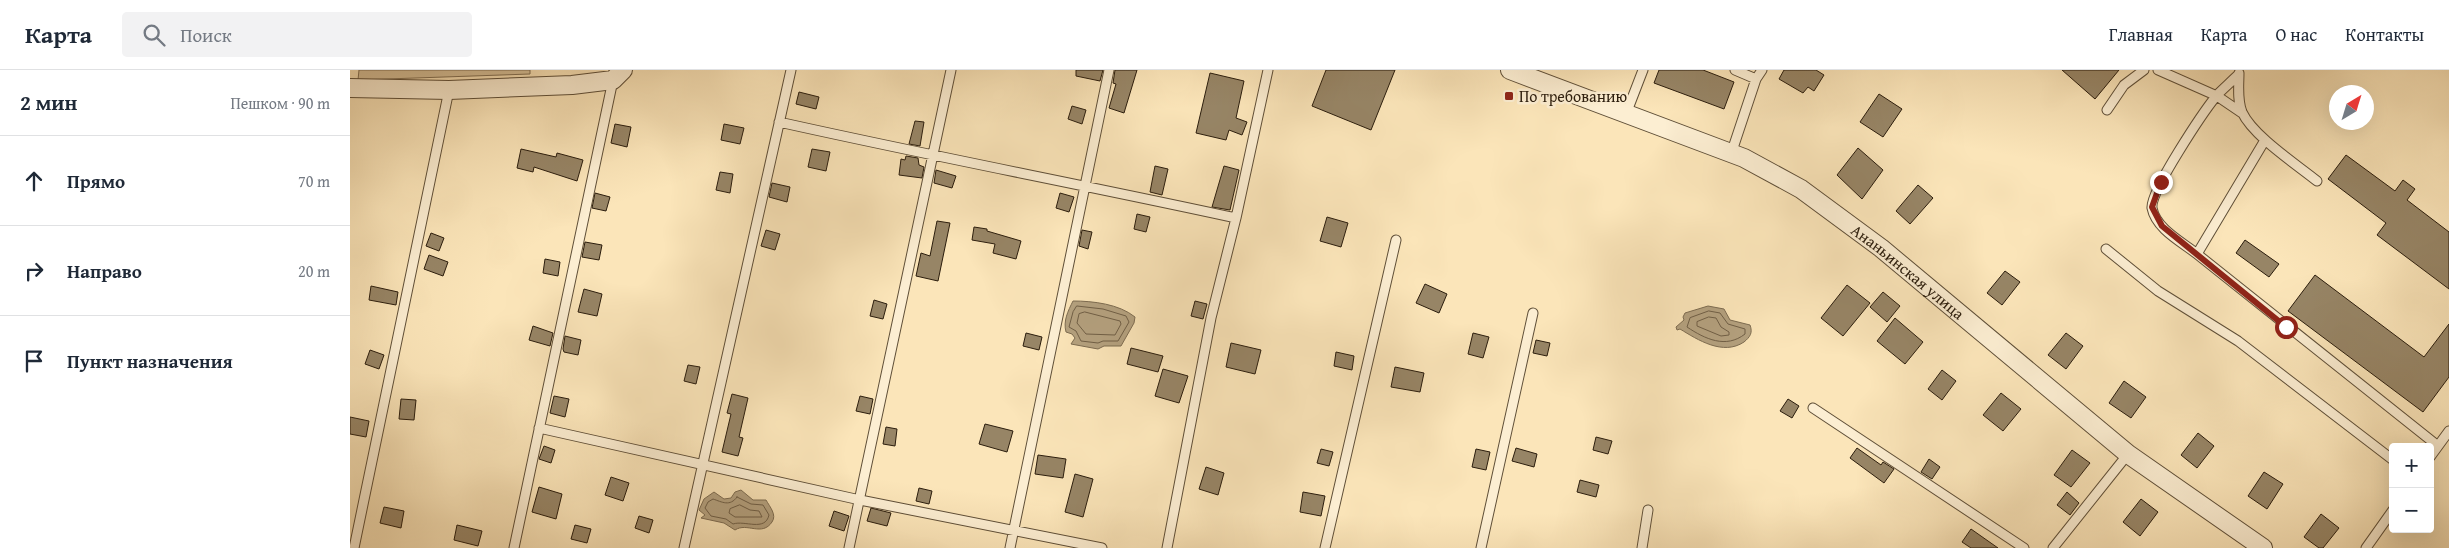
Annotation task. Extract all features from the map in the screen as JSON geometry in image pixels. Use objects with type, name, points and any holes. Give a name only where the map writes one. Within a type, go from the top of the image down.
[{"type":"street","name":"Ананьинская улица","points":[[1510,70],[1731,154],[1801,189],[1881,248],[2128,454],[2263,548]]},
{"type":"street","points":[[350,88],[449,90],[572,85],[618,75]]},
{"type":"lane","points":[[684,548],[791,70]]},
{"type":"lane","points":[[849,548],[951,70]]},
{"type":"lane","points":[[1010,548],[1109,70]]},
{"type":"lane","points":[[1167,548],[1211,318],[1236,218],[1268,70]]},
{"type":"lane","points":[[1626,114],[1643,70]]},
{"type":"lane","points":[[1735,70],[1756,79]]},
{"type":"lane","points":[[1731,154],[1756,79],[1762,70]]},
{"type":"lane","points":[[2107,110],[2124,85],[2144,70]]},
{"type":"lane","points":[[2158,70],[2217,96],[2242,113],[2265,140],[2317,180]]},
{"type":"lane","points":[[2239,72],[2217,96],[2161,182],[2152,207],[2162,226],[2438,446]]},
{"type":"lane","points":[[2239,72],[2242,113]]},
{"type":"lane","points":[[514,548],[618,75]]},
{"type":"lane","points":[[354,548],[449,90]]},
{"type":"lane","points":[[779,122],[1236,218]]},
{"type":"lane","points":[[2197,254],[2265,140]]},
{"type":"lane","points":[[1325,548],[1396,240]]},
{"type":"lane","points":[[2106,249],[2158,291],[2238,341],[2389,457]]},
{"type":"lane","points":[[1481,548],[1533,313]]},
{"type":"lane","points":[[1813,408],[2024,548]]},
{"type":"lane","points":[[540,428],[860,500],[1102,548]]},
{"type":"lane","points":[[2434,452],[2449,431]]},
{"type":"lane","points":[[2053,548],[2128,454]]},
{"type":"lane","points":[[1642,548],[1648,510]]},
{"type":"lane","points":[[2366,548],[2389,516]]},
{"type":"shaded area","points":[[359,70],[530,70],[530,74],[358,80]]},
{"type":"water","points":[[1073,301],[1114,306],[1135,317],[1134,323],[1121,346],[1104,346],[1098,349],[1071,344],[1075,338],[1072,334],[1066,332],[1065,324]]},
{"type":"water","points":[[1708,306],[1724,309],[1730,320],[1750,325],[1751,333],[1749,337],[1736,346],[1719,347],[1703,342],[1680,329],[1677,330],[1676,327],[1684,320],[1685,313]]},
{"type":"water","points":[[741,490],[753,500],[766,500],[774,517],[768,526],[759,529],[744,527],[735,530],[724,523],[701,518],[705,515],[699,510],[704,499],[714,492],[724,499],[731,498],[735,492]]},
{"type":"building","points":[[1076,70],[1103,70],[1100,81],[1076,76]]},
{"type":"building","points":[[1115,70],[1137,70],[1124,113],[1109,108],[1116,84],[1113,83]]},
{"type":"building","points":[[1326,70],[1395,70],[1371,130],[1312,106]]},
{"type":"building","points":[[1659,70],[1703,70],[1734,82],[1724,109],[1654,83]]},
{"type":"building","points":[[1784,70],[1816,70],[1824,75],[1814,91],[1808,87],[1803,93],[1779,79]]},
{"type":"building","points":[[2062,70],[2119,70],[2095,99]]},
{"type":"building","points":[[1210,73],[1244,81],[1236,118],[1247,122],[1242,135],[1229,130],[1226,140],[1196,133]]},
{"type":"building","points":[[799,92],[819,97],[816,109],[796,104]]},
{"type":"building","points":[[1879,94],[1902,109],[1883,137],[1860,122]]},
{"type":"building","points":[[1072,106],[1086,110],[1082,124],[1068,119]]},
{"type":"building","points":[[915,121],[924,122],[920,146],[909,144]]},
{"type":"building","points":[[615,124],[631,127],[627,147],[611,143]]},
{"type":"building","points":[[724,124],[744,128],[740,144],[721,140]]},
{"type":"building","points":[[1858,148],[1883,170],[1862,199],[1837,175]]},
{"type":"building","points":[[521,149],[556,157],[557,153],[583,160],[577,181],[534,167],[533,172],[517,168]]},
{"type":"building","points":[[812,149],[830,152],[826,171],[808,167]]},
{"type":"building","points":[[2346,155],[2395,191],[2403,180],[2415,189],[2407,200],[2449,232],[2449,289],[2377,235],[2386,223],[2328,179]]},
{"type":"building","points":[[906,156],[918,158],[919,165],[924,167],[922,178],[899,175],[901,159],[905,160]]},
{"type":"building","points":[[1155,166],[1168,169],[1162,195],[1150,192]]},
{"type":"building","points":[[1224,166],[1239,170],[1230,210],[1212,207]]},
{"type":"building","points":[[936,170],[956,176],[952,188],[934,183]]},
{"type":"building","points":[[720,172],[733,174],[730,193],[716,190]]},
{"type":"building","points":[[772,183],[790,187],[787,202],[769,197]]},
{"type":"building","points":[[1918,185],[1933,198],[1910,224],[1896,211]]},
{"type":"building","points":[[595,193],[610,197],[606,211],[592,208]]},
{"type":"building","points":[[1060,193],[1074,197],[1069,212],[1056,208]]},
{"type":"building","points":[[1137,214],[1150,217],[1146,232],[1134,229]]},
{"type":"building","points":[[1327,217],[1348,223],[1341,247],[1320,241]]},
{"type":"building","points":[[937,221],[950,223],[938,281],[916,276],[921,253],[930,256]]},
{"type":"building","points":[[974,227],[987,229],[987,231],[1021,241],[1016,259],[993,253],[995,244],[972,240]]},
{"type":"building","points":[[766,230],[780,234],[775,250],[761,246]]},
{"type":"building","points":[[1082,230],[1092,232],[1088,249],[1079,246]]},
{"type":"building","points":[[431,233],[444,238],[439,251],[426,246]]},
{"type":"building","points":[[2245,240],[2279,264],[2269,277],[2236,253]]},
{"type":"building","points":[[585,242],[602,245],[599,260],[582,257]]},
{"type":"building","points":[[429,255],[448,262],[443,276],[424,269]]},
{"type":"building","points":[[545,259],[560,262],[558,276],[543,273]]},
{"type":"building","points":[[2005,271],[2020,282],[2002,305],[1987,293]]},
{"type":"building","points":[[2315,275],[2424,357],[2449,324],[2449,377],[2423,412],[2288,311]]},
{"type":"building","points":[[1425,284],[1447,294],[1439,313],[1416,303]]},
{"type":"building","points":[[1847,285],[1870,303],[1843,336],[1821,318]]},
{"type":"building","points":[[371,286],[398,292],[396,305],[369,300]]},
{"type":"building","points":[[584,289],[602,294],[597,316],[578,312]]},
{"type":"building","points":[[1883,292],[1900,306],[1887,322],[1870,307]]},
{"type":"building","points":[[874,300],[887,304],[883,319],[870,316]]},
{"type":"building","points":[[1195,301],[1207,304],[1203,319],[1191,316]]},
{"type":"building","points":[[1895,318],[1923,342],[1905,364],[1877,341]]},
{"type":"building","points":[[533,326],[553,333],[550,346],[529,340]]},
{"type":"building","points":[[1026,333],[1042,337],[1039,350],[1023,346]]},
{"type":"building","points":[[1473,333],[1489,337],[1483,358],[1468,354]]},
{"type":"building","points":[[2066,333],[2083,346],[2066,369],[2048,355]]},
{"type":"building","points":[[565,336],[581,340],[578,355],[564,352]]},
{"type":"building","points":[[1536,340],[1550,343],[1547,356],[1533,353]]},
{"type":"building","points":[[1231,343],[1261,350],[1255,374],[1226,367]]},
{"type":"building","points":[[1131,348],[1163,356],[1158,372],[1127,364]]},
{"type":"building","points":[[370,350],[384,355],[379,369],[365,364]]},
{"type":"building","points":[[1336,352],[1354,356],[1352,370],[1334,366]]},
{"type":"building","points":[[688,365],[700,367],[696,384],[684,381]]},
{"type":"building","points":[[1395,367],[1424,373],[1420,392],[1391,387]]},
{"type":"building","points":[[1163,369],[1188,376],[1179,403],[1155,396]]},
{"type":"building","points":[[1942,370],[1956,381],[1942,400],[1928,389]]},
{"type":"building","points":[[2124,381],[2146,397],[2131,418],[2109,403]]},
{"type":"building","points":[[2001,393],[2021,409],[2003,431],[1983,415]]},
{"type":"building","points":[[732,394],[748,398],[739,437],[743,438],[738,456],[722,452],[731,414],[727,413]]},
{"type":"building","points":[[554,396],[569,399],[565,417],[550,413]]},
{"type":"building","points":[[860,396],[873,399],[870,414],[856,411]]},
{"type":"building","points":[[401,399],[416,400],[414,420],[399,419]]},
{"type":"building","points":[[1788,399],[1799,406],[1792,418],[1780,411]]},
{"type":"building","points":[[350,417],[369,421],[366,437],[350,434]]},
{"type":"building","points":[[985,424],[1013,431],[1007,452],[979,444]]},
{"type":"building","points":[[886,427],[897,429],[895,446],[883,444]]},
{"type":"building","points":[[2198,433],[2214,446],[2197,468],[2181,455]]},
{"type":"building","points":[[1596,437],[1612,441],[1608,454],[1593,450]]},
{"type":"building","points":[[544,446],[555,450],[551,463],[539,459]]},
{"type":"building","points":[[1516,448],[1537,454],[1534,467],[1512,461]]},
{"type":"building","points":[[1857,448],[1881,465],[1883,462],[1894,469],[1884,483],[1850,458]]},
{"type":"building","points":[[1321,449],[1333,452],[1329,466],[1317,463]]},
{"type":"building","points":[[1476,449],[1490,452],[1486,470],[1472,467]]},
{"type":"building","points":[[2072,450],[2090,463],[2071,487],[2054,475]]},
{"type":"building","points":[[1038,455],[1066,459],[1063,478],[1035,474]]},
{"type":"building","points":[[1929,459],[1940,467],[1932,479],[1921,472]]},
{"type":"building","points":[[1206,467],[1224,473],[1218,495],[1199,489]]},
{"type":"building","points":[[2264,472],[2283,484],[2267,509],[2248,496]]},
{"type":"building","points":[[1075,474],[1093,479],[1083,517],[1065,512]]},
{"type":"building","points":[[611,477],[629,483],[623,501],[605,495]]},
{"type":"building","points":[[1580,480],[1599,485],[1596,497],[1577,492]]},
{"type":"building","points":[[539,487],[562,494],[556,519],[532,512]]},
{"type":"building","points":[[919,488],[932,491],[929,504],[916,501]]},
{"type":"building","points":[[1303,492],[1325,496],[1321,516],[1300,512]]},
{"type":"building","points":[[2067,492],[2079,503],[2070,515],[2057,505]]},
{"type":"building","points":[[2141,499],[2158,512],[2140,536],[2123,522]]},
{"type":"building","points":[[384,507],[404,511],[401,528],[380,523]]},
{"type":"building","points":[[871,508],[891,513],[887,526],[867,521]]},
{"type":"building","points":[[834,511],[849,516],[844,531],[829,526]]},
{"type":"building","points":[[2321,514],[2339,528],[2323,548],[2319,548],[2304,537]]},
{"type":"building","points":[[639,516],[653,520],[649,533],[635,528]]},
{"type":"building","points":[[457,525],[482,531],[478,546],[454,540]]},
{"type":"building","points":[[575,525],[591,529],[587,543],[571,539]]},
{"type":"building","points":[[1971,529],[1998,548],[1971,548],[1962,542]]},
{"type":"place","name":"По требованию","points":[[1509,96]]},
{"type":"route","points":[[2161,182],[2152,207],[2162,226],[2286,327]]}]
